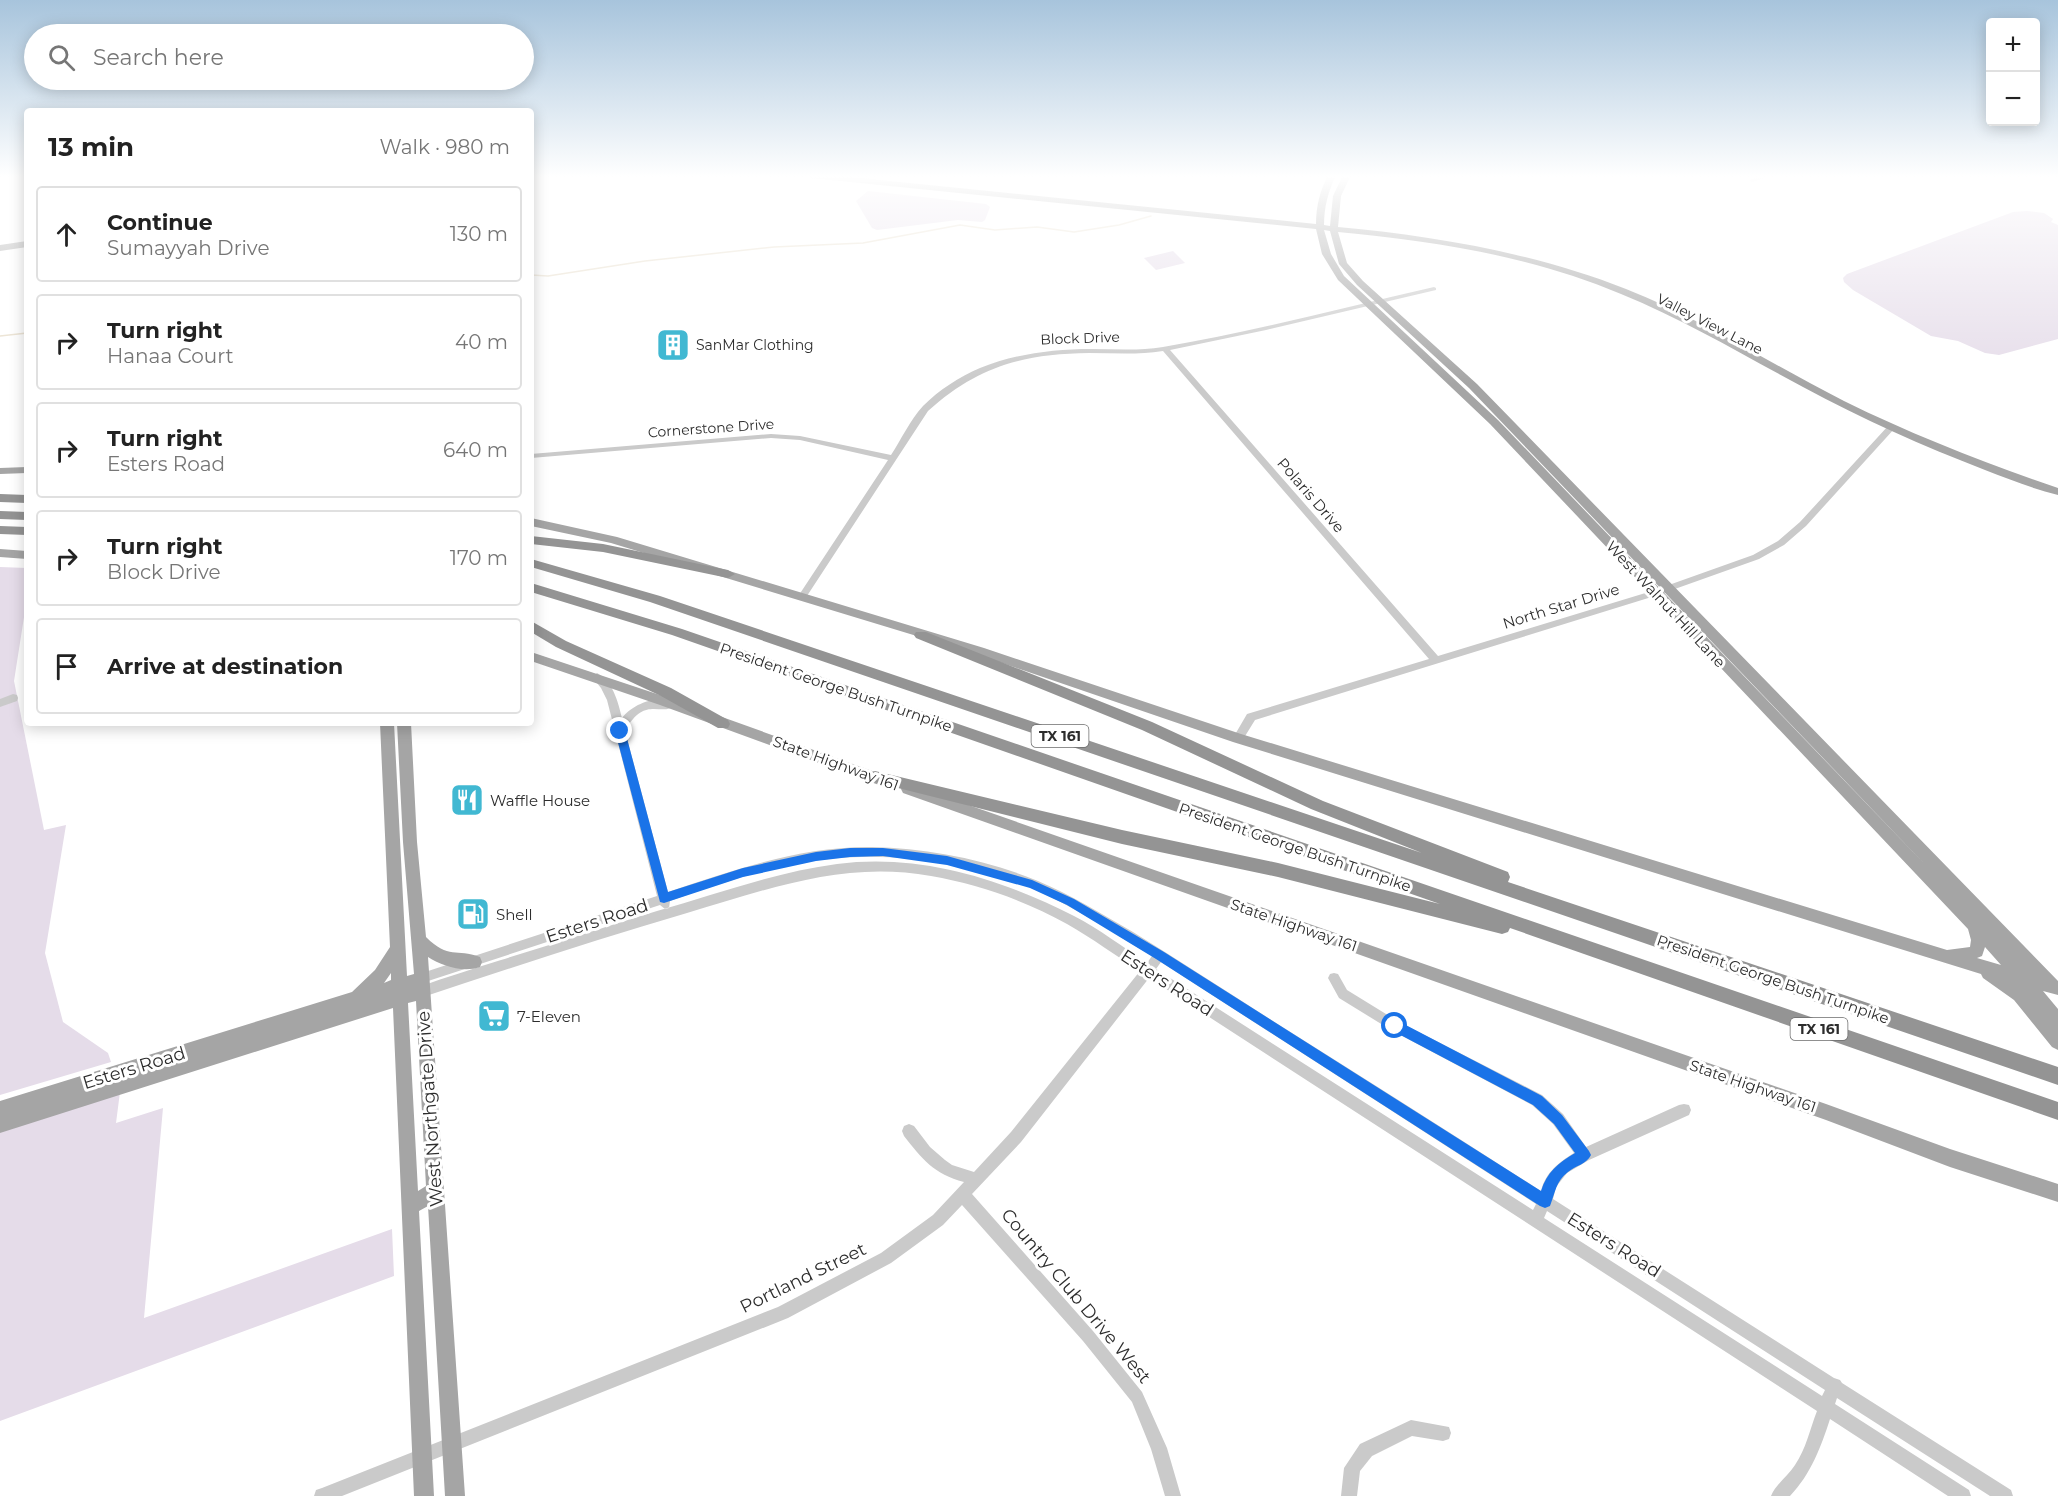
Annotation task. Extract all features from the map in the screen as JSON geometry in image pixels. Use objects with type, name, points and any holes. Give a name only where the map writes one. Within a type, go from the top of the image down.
[{"type":"highway","points":[[0,491],[24,490]]},
{"type":"highway","points":[[0,498],[24,499]]},
{"type":"highway","points":[[0,515],[24,516]]},
{"type":"highway","points":[[0,530],[24,531]]},
{"type":"highway","points":[[534,540],[603,548],[728,574]]},
{"type":"highway","name":"President George Bush Turnpike","points":[[534,564],[655,598],[2058,1076]]},
{"type":"highway","name":"President George Bush Turnpike","points":[[534,588],[658,626],[2058,1111]]},
{"type":"highway","points":[[534,628],[561,644],[666,692],[723,724]]},
{"type":"highway","points":[[921,635],[1147,726],[1317,805],[1467,862],[1587,915]]},
{"type":"highway","points":[[875,777],[1122,837],[1278,870],[1581,946]]},
{"type":"main road","points":[[0,248],[22,245]]},
{"type":"main road","name":"West Walnut Hill Lane","points":[[1324,245],[1331,267],[1571,487],[1662,590]]},
{"type":"main road","name":"West Walnut Hill Lane","points":[[1337,245],[1343,264],[1496,417],[1558,489],[1662,590],[1890,827],[2056,989]]},
{"type":"main road","points":[[1338,252],[1341,245]]},
{"type":"main road","name":"Valley View Lane","points":[[1435,245],[1562,276],[1598,288],[1673,320],[1966,468],[2058,502]]},
{"type":"main road","name":"Valley View Lane","points":[[1451,245],[1513,255],[1632,294],[1680,316],[1889,431],[2058,492]]},
{"type":"main road","points":[[0,471],[24,470]]},
{"type":"main road","points":[[1558,489],[1571,487]]},
{"type":"main road","points":[[534,523],[613,540],[980,651],[1238,738],[2056,989]]},
{"type":"main road","points":[[0,553],[24,555]]},
{"type":"main road","name":"State Highway 161","points":[[534,657],[597,677],[723,724],[1804,1104],[1950,1158],[2058,1193]]},
{"type":"main road","name":"West Northgate Drive","points":[[387,726],[424,1496]]},
{"type":"main road","name":"West Northgate Drive","points":[[404,726],[410,842],[422,985],[455,1496]]},
{"type":"main road","name":"West Walnut Hill Lane","points":[[1890,827],[1974,926],[2021,977],[2050,1021]]},
{"type":"main road","points":[[392,847],[410,842]]},
{"type":"main road","points":[[1947,957],[1968,955],[1977,951],[1979,940],[1974,926]]},
{"type":"main road","points":[[418,939],[429,951],[447,960],[474,962]]},
{"type":"main road","points":[[351,1000],[381,975],[397,949]]},
{"type":"main road","points":[[1977,966],[2020,995],[2050,1021],[2058,1042]]},
{"type":"main road","name":"Esters Road","points":[[0,1125],[297,1034],[399,992],[422,985]]},
{"type":"main road","name":"Esters Road","points":[[0,1109],[351,1000],[399,992]]},
{"type":"main road","points":[[410,1206],[435,1191]]},
{"type":"street","name":"Block Drive","points":[[802,597],[926,409],[941,393],[965,377],[989,366],[1043,353],[1165,348],[1434,289]]},
{"type":"street","name":"Polaris Drive","points":[[1165,348],[1436,659]]},
{"type":"street","name":"North Star Drive","points":[[1238,738],[1251,717],[1735,566],[1781,543],[1803,524],[1889,431]]},
{"type":"street","name":"Cornerstone Drive","points":[[534,456],[771,436],[800,438],[892,458]]},
{"type":"street","points":[[597,677],[612,700],[668,913]]},
{"type":"street","points":[[0,703],[13,698]]},
{"type":"street","points":[[620,731],[635,709],[651,704],[676,706]]},
{"type":"street","name":"Esters Road","points":[[422,985],[474,962],[743,872],[782,863],[850,852],[987,885],[1044,907],[1072,921],[1963,1496]]},
{"type":"street","name":"Esters Road","points":[[422,985],[805,874],[883,859],[962,863],[1032,884],[1070,902],[1160,956],[1835,1385],[2005,1496]]},
{"type":"street","name":"Portland Street","points":[[322,1496],[783,1313],[886,1258],[938,1220],[976,1181],[1024,1128],[1160,956]]},
{"type":"street","points":[[1334,978],[1343,994],[1395,1026],[1537,1100],[1558,1119],[1584,1155]]},
{"type":"street","points":[[1535,1221],[1545,1201],[1550,1183],[1562,1168],[1584,1155],[1684,1110]]},
{"type":"street","points":[[909,1131],[922,1148],[946,1169],[966,1174],[976,1181]]},
{"type":"street","name":"Country Club Drive West","points":[[963,1195],[1088,1336],[1132,1390],[1148,1419],[1169,1477],[1173,1496]]},
{"type":"street","points":[[1779,1496],[1798,1475],[1811,1455],[1825,1406],[1835,1385]]},
{"type":"street","points":[[1349,1496],[1352,1468],[1366,1450],[1411,1428],[1443,1433]]},
{"type":"shaded area","points":[[1925,245],[2058,245],[2058,339],[1999,355],[1985,353],[1958,341],[1931,336],[1853,290],[1844,282],[1843,278],[1847,274]]},
{"type":"shaded area","points":[[1173,251],[1185,263],[1156,270],[1144,258]]},
{"type":"shaded area","points":[[0,567],[24,568],[24,617],[14,681],[44,830],[66,825],[45,953],[63,1022],[108,1053],[111,1062],[0,1095]]},
{"type":"shaded area","points":[[120,1092],[116,1123],[163,1108],[144,1318],[392,1229],[394,1276],[0,1421],[0,1130]]},
{"type":"waterway","points":[[534,275],[548,276],[645,261],[774,247],[823,245]]},
{"type":"waterway","points":[[0,336],[24,333]]},
{"type":"place","name":"SanMar Clothing","points":[[673,345]]},
{"type":"place","name":"Waffle House","points":[[467,800]]},
{"type":"place","name":"Shell","points":[[473,914]]},
{"type":"place","name":"7-Eleven","points":[[494,1016]]},
{"type":"route","points":[[620,731],[664,898],[743,872],[850,852],[883,852],[947,860],[1032,884],[1070,902],[1160,956],[1545,1201],[1550,1183],[1562,1168],[1584,1155],[1558,1119],[1537,1100],[1395,1026]]}]
